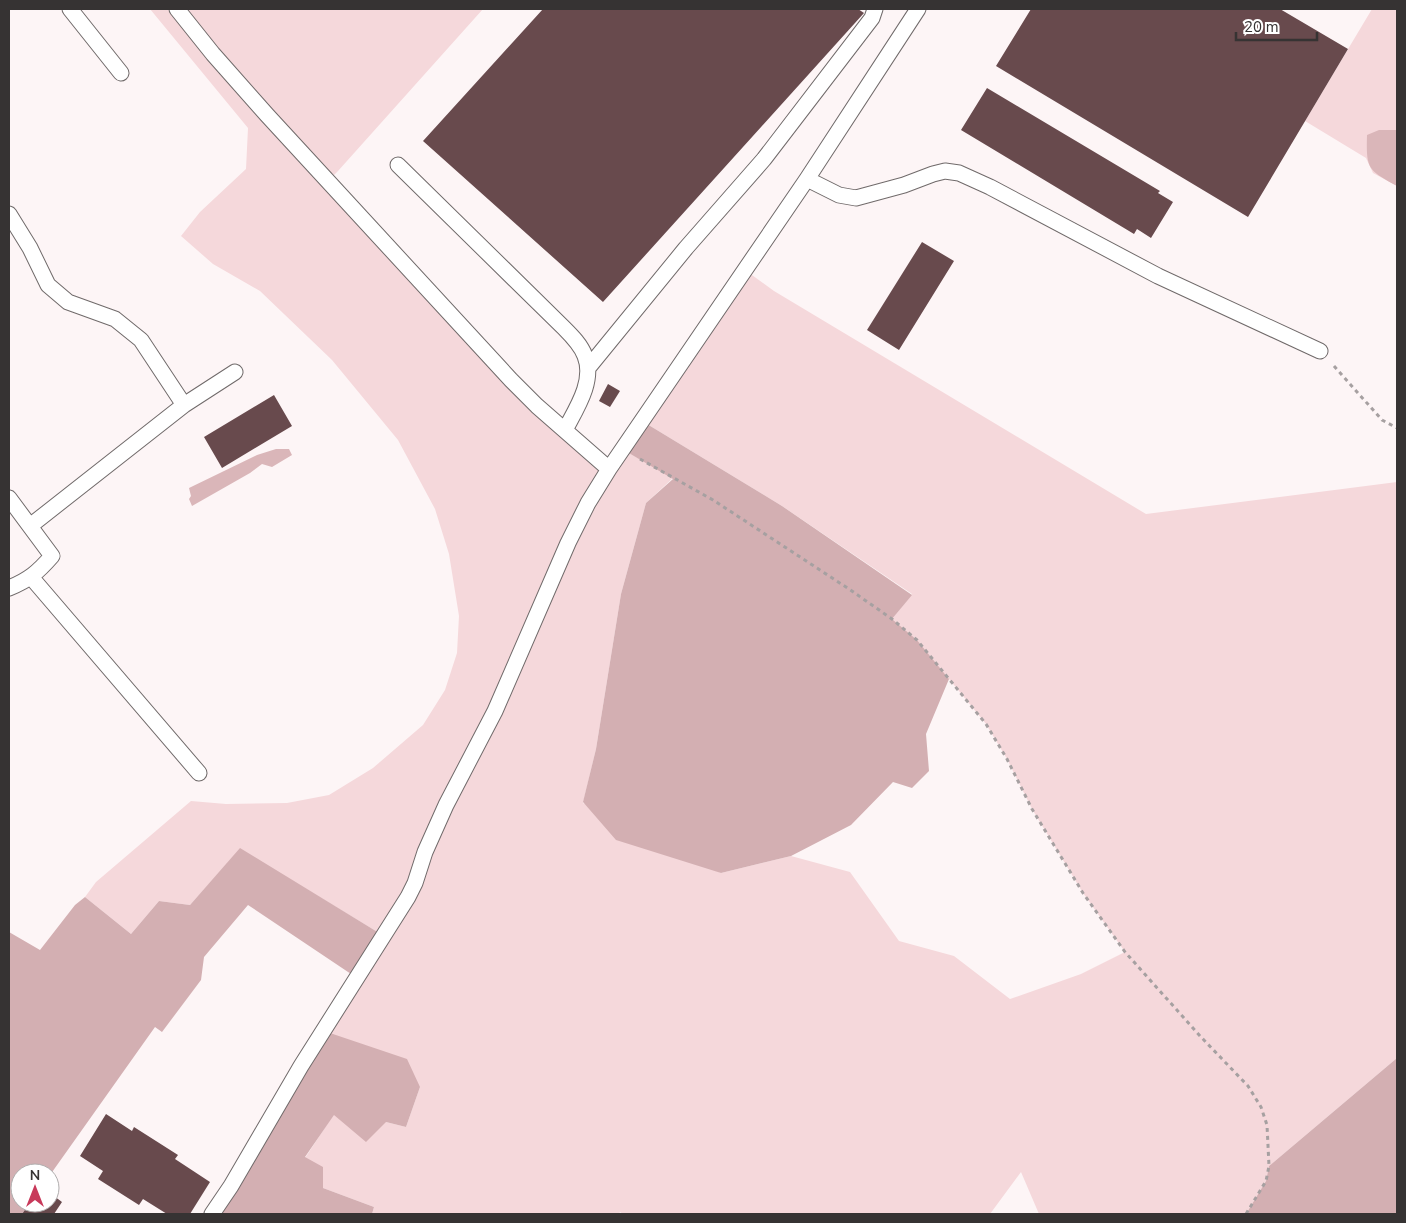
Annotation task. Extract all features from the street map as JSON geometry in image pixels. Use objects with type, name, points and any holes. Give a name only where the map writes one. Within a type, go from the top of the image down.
[{"type":"lane","points":[[70,9],[121,73]]},
{"type":"lane","points":[[176,9],[267,115],[504,373],[609,469]]},
{"type":"lane","points":[[588,368],[686,248],[764,159],[872,18],[875,9]]},
{"type":"lane","points":[[212,1214],[231,1186],[306,1059],[408,898],[425,852],[446,805],[495,711],[568,543],[588,503],[622,449],[807,179],[918,9]]},
{"type":"lane","points":[[398,165],[580,346],[588,368],[586,384],[580,401],[565,430]]},
{"type":"lane","points":[[807,179],[839,195],[856,198],[904,185],[932,174],[945,171],[959,173],[990,187],[1158,276],[1320,351]]},
{"type":"lane","points":[[9,214],[30,248],[48,285],[68,302],[115,319],[141,340],[184,405]]},
{"type":"lane","points":[[30,526],[184,405],[235,372]]},
{"type":"lane","points":[[9,498],[52,556],[40,571],[9,588]]},
{"type":"lane","points":[[31,577],[199,773]]},
{"type":"path","points":[[1320,351],[1382,420],[1397,428]]},
{"type":"path","points":[[622,449],[713,500],[885,614],[917,640],[962,694],[986,724],[1007,759],[1032,809],[1083,893],[1125,952],[1248,1086],[1261,1107],[1268,1125],[1266,1181],[1246,1214]]},
{"type":"shaded area","points":[[150,9],[483,9],[328,181],[511,380],[608,469],[622,449],[673,478],[646,503],[621,594],[596,749],[583,803],[721,873],[791,856],[850,872],[899,941],[954,956],[1010,999],[1081,974],[1125,952],[1083,893],[1032,809],[1007,759],[986,724],[917,640],[892,619],[912,594],[782,506],[642,421],[745,270],[774,291],[1146,514],[1397,482],[1397,1058],[1269,1166],[1266,1181],[1246,1214],[1039,1214],[1021,1172],[990,1214],[623,1214],[620,1212],[619,1214],[372,1214],[374,1207],[323,1188],[305,1158],[334,1114],[406,1127],[420,1087],[324,1031],[384,936],[240,849],[190,905],[159,901],[131,934],[85,897],[96,882],[191,801],[226,804],[287,803],[329,795],[373,768],[423,725],[445,690],[457,653],[459,616],[449,554],[435,509],[398,440],[332,360],[260,291],[213,264],[181,236],[200,212],[246,169],[248,128]]},
{"type":"shaded area","points":[[1372,9],[1397,9],[1397,186],[1373,173],[1366,158],[1305,121]]},
{"type":"shaded area","points":[[1379,130],[1397,130],[1397,186],[1374,172],[1368,162],[1367,135]]},
{"type":"shaded area","points":[[642,421],[782,506],[912,595],[892,619],[917,640],[949,679],[926,734],[929,771],[912,788],[893,782],[851,825],[791,856],[721,873],[616,840],[583,802],[596,749],[621,594],[646,503],[673,479],[622,449]]},
{"type":"shaded area","points":[[276,449],[289,449],[292,455],[272,467],[262,464],[250,473],[192,506],[189,499],[191,496],[189,488],[257,455]]},
{"type":"shaded area","points":[[240,848],[384,936],[357,978],[248,905],[204,957],[201,980],[162,1032],[155,1027],[59,1163],[10,1163],[10,1213],[23,1213],[9,1214],[9,932],[40,950],[75,905],[85,897],[131,934],[159,901],[190,905]]},
{"type":"shaded area","points":[[324,1031],[407,1059],[420,1087],[406,1127],[386,1122],[366,1142],[334,1115],[305,1157],[323,1167],[323,1188],[374,1207],[372,1214],[212,1214]]},
{"type":"shaded area","points":[[1397,1058],[1397,1214],[1246,1214],[1266,1181],[1269,1166]]},
{"type":"building","points":[[543,9],[858,9],[864,13],[603,302],[423,141]]},
{"type":"building","points":[[1031,9],[1280,9],[1348,49],[1248,217],[996,66]]},
{"type":"building","points":[[987,88],[1160,191],[1158,193],[1173,202],[1151,238],[1137,229],[1134,234],[961,130]]},
{"type":"building","points":[[922,242],[954,261],[899,350],[867,330]]},
{"type":"building","points":[[608,384],[620,391],[610,407],[599,401]]},
{"type":"building","points":[[274,395],[292,426],[222,468],[204,437]]},
{"type":"building","points":[[106,1114],[132,1131],[134,1127],[178,1155],[175,1159],[210,1182],[190,1214],[167,1214],[143,1199],[139,1205],[98,1179],[103,1171],[80,1156]]},
{"type":"building","points":[[23,1213],[55,1213],[54,1214]]}]
